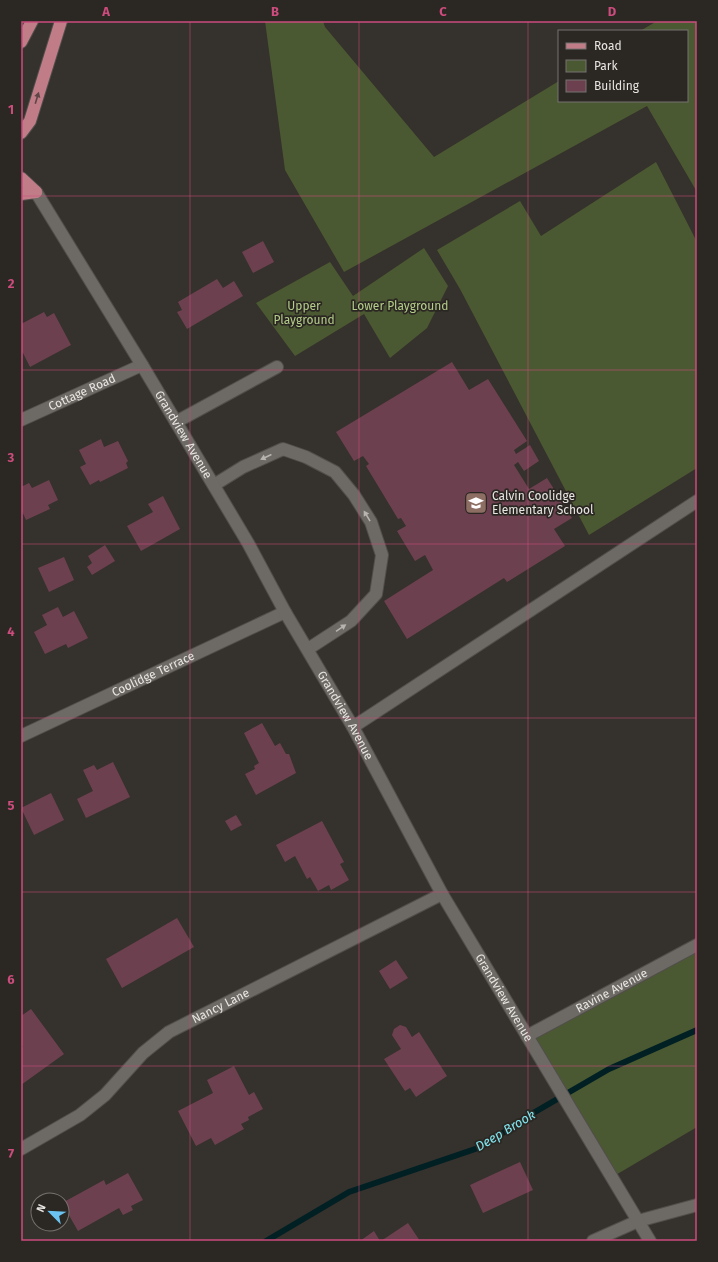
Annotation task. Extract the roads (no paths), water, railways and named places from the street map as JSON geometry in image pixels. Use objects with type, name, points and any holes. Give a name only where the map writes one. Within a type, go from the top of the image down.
[{"type":"main road","points":[[21,42],[32,21]]},
{"type":"main road","points":[[21,133],[30,121],[62,21]]},
{"type":"main road","points":[[21,178],[36,192]]},
{"type":"main road","points":[[21,194],[36,192]]},
{"type":"street","name":"Grandview Avenue","points":[[36,192],[142,364],[248,543],[285,612],[353,727],[442,894],[555,1085],[650,1241]]},
{"type":"street","name":"Cottage Road","points":[[21,420],[142,364]]},
{"type":"street","points":[[176,422],[277,367]]},
{"type":"street","points":[[214,485],[243,467],[283,449],[306,457],[335,472],[354,495],[371,522],[382,556],[376,594],[351,621],[308,649]]},
{"type":"street","points":[[353,727],[697,502]]},
{"type":"street","name":"Coolidge Terrace","points":[[21,736],[285,612]]},
{"type":"street","name":"Nancy Lane","points":[[21,1149],[80,1115],[105,1095],[143,1053],[169,1032],[442,894]]},
{"type":"street","name":"Ravine Avenue","points":[[527,1036],[697,945]]},
{"type":"street","points":[[594,1241],[638,1221],[697,1205]]},
{"type":"waterway","name":"Deep Brook","points":[[266,1241],[349,1192],[481,1147],[535,1112],[609,1069],[697,1030]]},
{"type":"place","name":"Calvin Coolidge Elementary School","points":[[476,503]]},
{"type":"park label","name":"Lower Playground","points":[[400,306]]},
{"type":"park label","name":"Upper Playground","points":[[304,313]]}]
